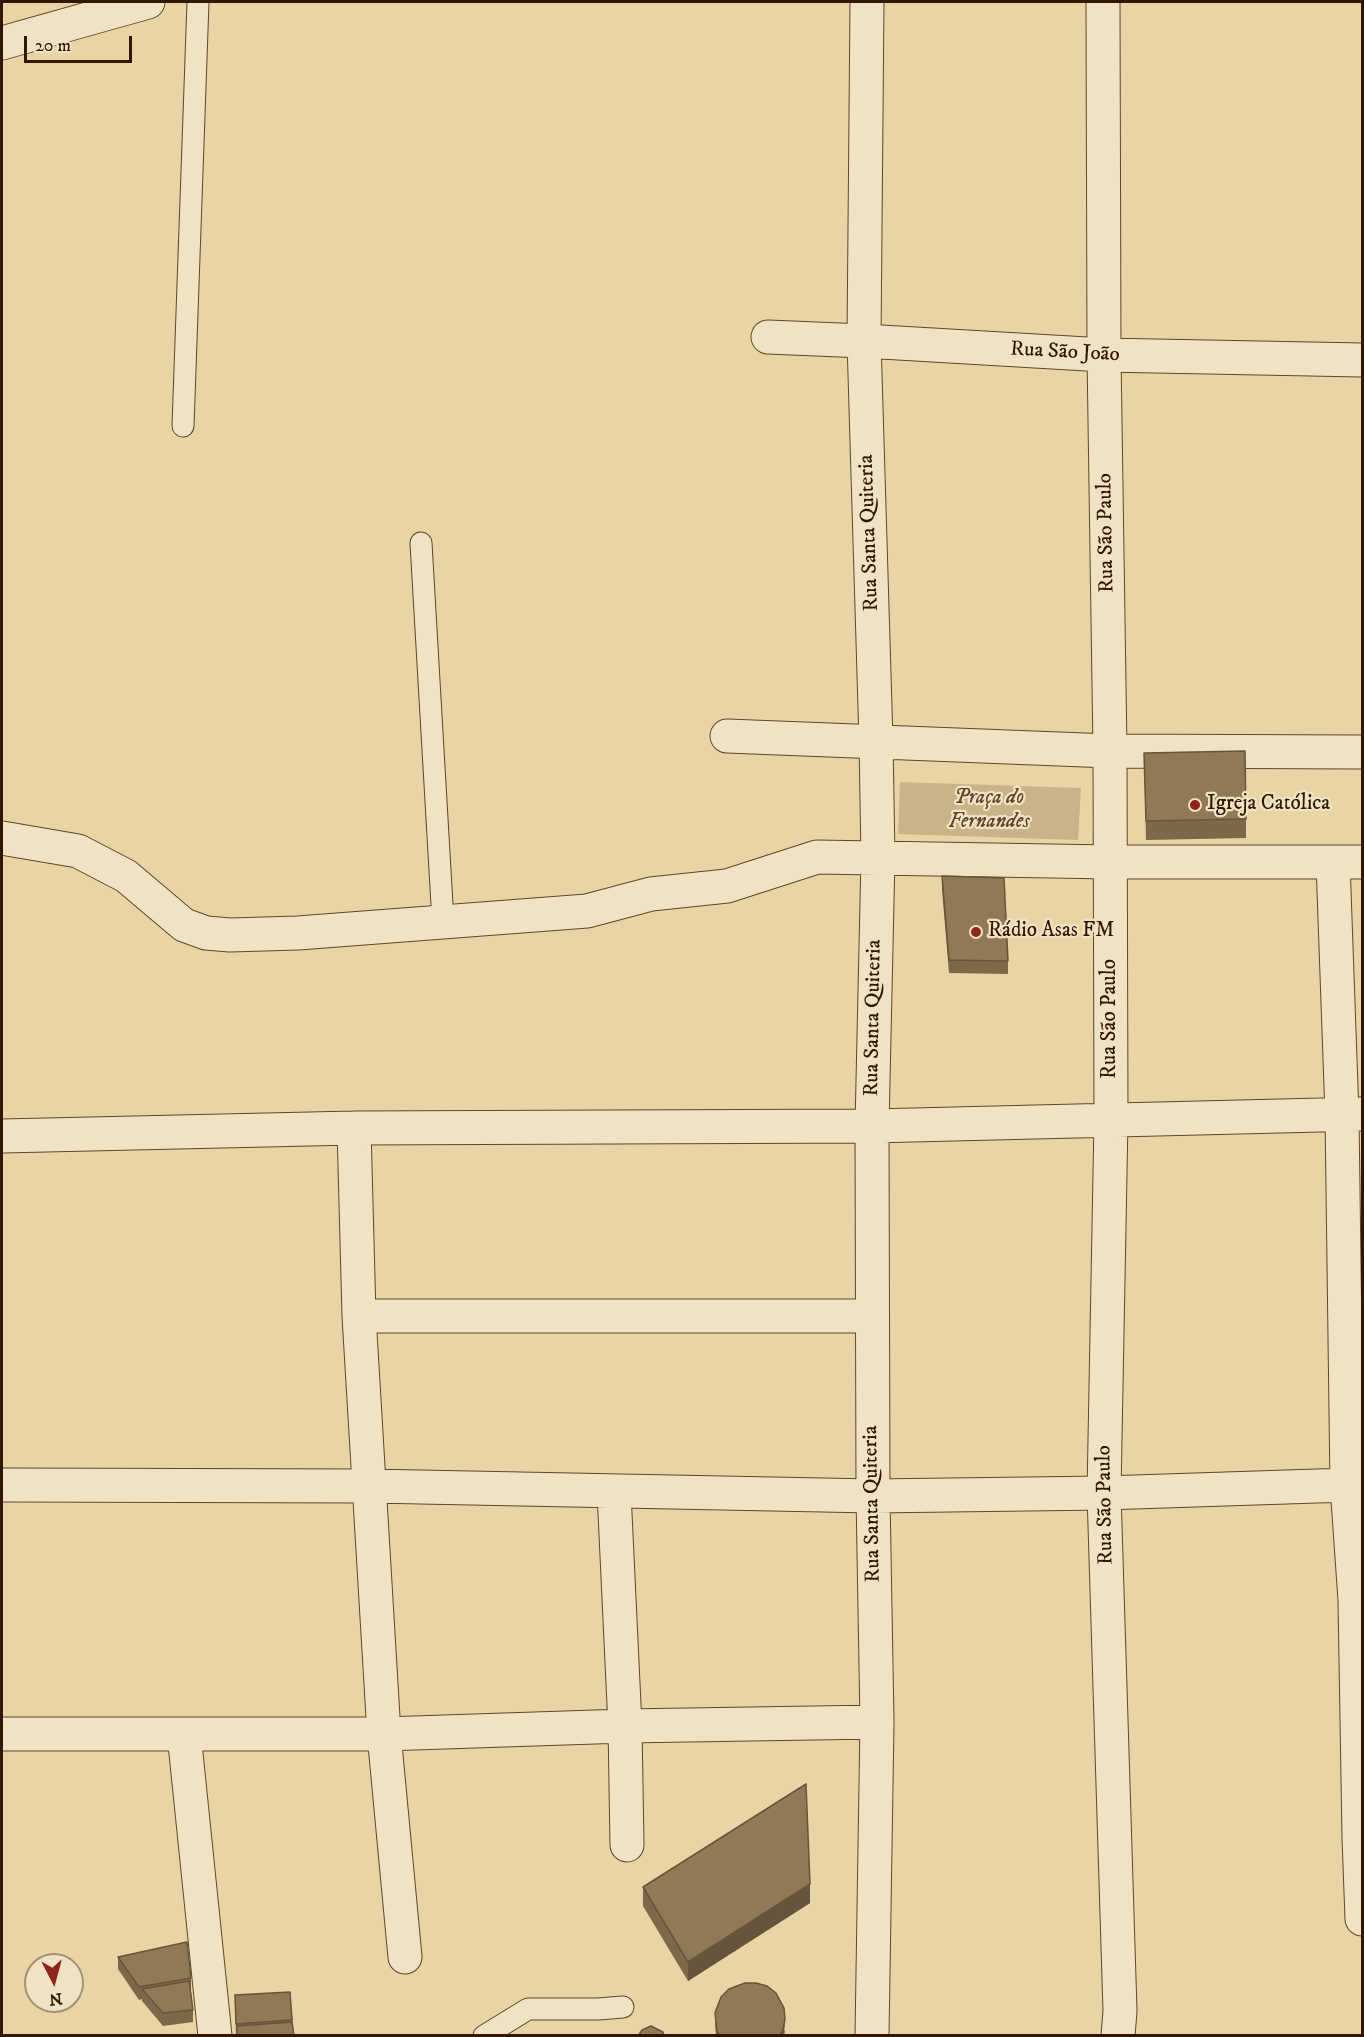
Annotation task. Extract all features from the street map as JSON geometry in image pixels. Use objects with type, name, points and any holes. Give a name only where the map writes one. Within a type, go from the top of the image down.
[{"type":"street","points":[[2,43],[148,2]]},
{"type":"street","name":"Rua Santa Quiteria","points":[[867,2],[864,341],[878,856],[872,1126],[871,1316],[877,1722],[872,2036]]},
{"type":"street","name":"Rua São Paulo","points":[[1103,2],[1111,1120],[1104,1493],[1119,1987],[1118,2036]]},
{"type":"street","name":"Rua São João","points":[[768,337],[1104,356],[1362,360]]},
{"type":"street","points":[[727,736],[1110,751],[1362,752]]},
{"type":"street","points":[[2,838],[78,850],[126,876],[184,924],[206,933],[230,935],[298,933],[587,911],[651,894],[727,886],[817,857],[878,856],[1110,862],[1348,862],[1354,1346],[1347,1485],[1359,1600],[1362,1919]]},
{"type":"street","points":[[2,1136],[354,1128],[872,1126],[1352,1114]]},
{"type":"street","points":[[354,1128],[359,1316],[384,1734],[405,1957]]},
{"type":"street","points":[[359,1316],[871,1316]]},
{"type":"street","points":[[2,1485],[370,1486],[873,1496],[1104,1493],[1347,1485]]},
{"type":"street","points":[[614,1492],[627,1845]]},
{"type":"street","points":[[2,1734],[384,1734],[624,1726],[877,1722]]},
{"type":"street","points":[[183,1734],[215,2036]]},
{"type":"lane","points":[[183,426],[198,2]]},
{"type":"lane","points":[[421,543],[443,922]]},
{"type":"lane","points":[[484,2036],[528,2009],[623,2007]]},
{"type":"green space","name":"Praça do Fernandes","points":[[900,782],[1081,788],[1078,840],[898,834]]},
{"type":"building","name":"Igreja Católica","points":[[1245,751],[1246,819],[1146,821],[1144,753]]},
{"type":"building","name":"Rádio Asas FM","points":[[942,876],[1004,878],[1008,961],[949,960]]},
{"type":"building","points":[[806,1784],[810,1884],[688,1962],[643,1887]]},
{"type":"building","points":[[187,1942],[191,1978],[139,1987],[118,1957]]},
{"type":"building","points":[[189,1981],[193,2010],[163,2013],[142,1989]]},
{"type":"building","points":[[745,1983],[767,1986],[776,1993],[784,2008],[785,2019],[779,2036],[720,2036],[717,2031],[715,2013],[721,1997],[729,1989]]},
{"type":"building","points":[[290,1992],[292,2020],[236,2024],[235,1995]]},
{"type":"building","points":[[292,2022],[294,2036],[237,2036],[237,2026]]},
{"type":"building","points":[[651,2026],[663,2032],[664,2036],[638,2036],[642,2030]]},
{"type":"place","name":"Igreja Católica","points":[[1195,805]]},
{"type":"place","name":"Rádio Asas FM","points":[[976,932]]}]
